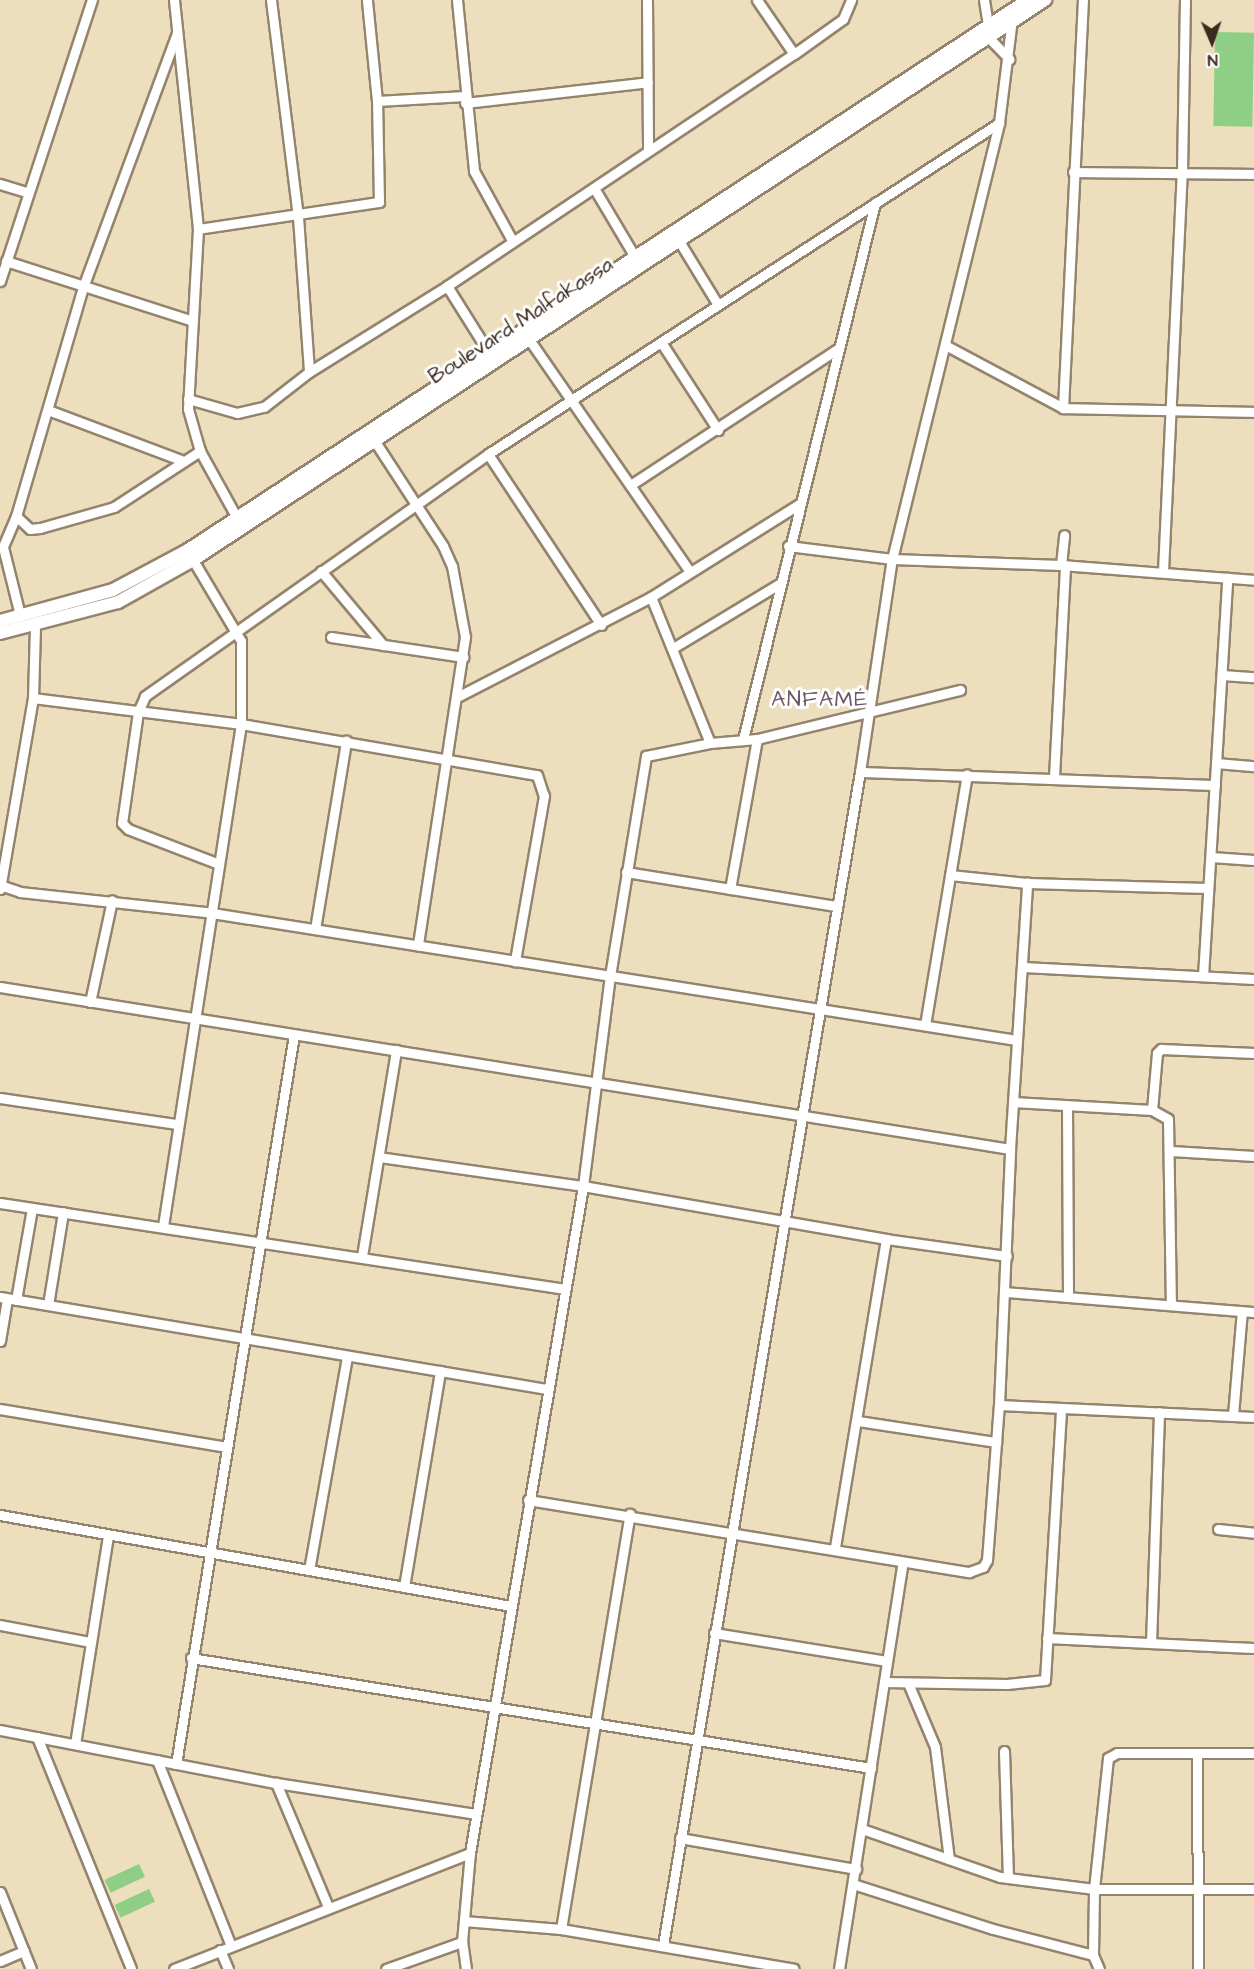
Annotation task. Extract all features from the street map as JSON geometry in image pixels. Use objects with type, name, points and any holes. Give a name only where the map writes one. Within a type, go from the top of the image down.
[{"type":"main road","name":"Boulevard Malfakassa","points":[[0,621],[114,590],[191,555],[237,518],[372,437],[489,353],[526,336],[635,257],[1028,0]]},
{"type":"main road","name":"Boulevard Malfakassa","points":[[0,633],[118,602],[526,336],[679,241],[990,39],[1045,0]]},
{"type":"street","points":[[0,281],[27,192],[92,0]]},
{"type":"street","points":[[174,0],[198,229],[188,399],[191,429],[200,451],[237,518]]},
{"type":"street","points":[[272,0],[298,217],[309,372]]},
{"type":"street","points":[[198,229],[298,217],[379,202],[377,102],[367,0]]},
{"type":"street","points":[[457,0],[465,100],[476,177],[512,240]]},
{"type":"street","points":[[647,0],[648,149]]},
{"type":"street","points":[[757,0],[794,54]]},
{"type":"street","points":[[188,399],[237,413],[264,406],[309,372],[447,286],[512,240],[594,188],[648,149],[794,54],[843,20],[851,0]]},
{"type":"street","points":[[984,0],[985,26],[990,39],[1009,60]]},
{"type":"street","points":[[1063,408],[1083,0]]},
{"type":"street","points":[[1163,571],[1182,171],[1185,0]]},
{"type":"street","points":[[663,1945],[730,1531],[821,1009],[892,559],[947,346],[999,123],[1009,60],[1011,22],[1015,9]]},
{"type":"street","points":[[20,615],[3,547],[16,516],[83,287],[177,33]]},
{"type":"street","points":[[377,102],[465,100],[648,82]]},
{"type":"street","points":[[219,864],[128,829],[122,823],[138,711],[145,696],[235,630],[488,454],[999,123]]},
{"type":"street","points":[[1073,172],[1182,171],[1254,174]]},
{"type":"street","points":[[0,184],[27,192]]},
{"type":"street","points":[[594,188],[635,257]]},
{"type":"street","points":[[743,739],[788,546],[874,203]]},
{"type":"street","points":[[679,241],[718,305]]},
{"type":"street","points":[[6,261],[193,321]]},
{"type":"street","points":[[447,286],[489,353]]},
{"type":"street","points":[[526,336],[632,484],[690,572]]},
{"type":"street","points":[[661,342],[718,430]]},
{"type":"street","points":[[947,346],[1063,408],[1254,412]]},
{"type":"street","points":[[632,484],[718,430],[839,348]]},
{"type":"street","points":[[48,410],[161,450],[181,460]]},
{"type":"street","points":[[372,437],[452,566],[465,637],[459,696],[418,945]]},
{"type":"street","points":[[16,516],[30,528],[59,526],[114,507],[181,460],[200,451]]},
{"type":"street","points":[[488,454],[601,625]]},
{"type":"street","points":[[459,696],[601,625],[651,597],[799,504]]},
{"type":"street","points":[[1054,777],[1064,535]]},
{"type":"street","points":[[788,546],[892,559],[1063,565],[1163,571],[1254,580]]},
{"type":"street","points":[[163,1226],[193,1020],[241,724],[242,652],[235,630],[191,555]]},
{"type":"street","points":[[321,571],[383,645]]},
{"type":"street","points":[[1203,976],[1227,578]]},
{"type":"street","points":[[673,648],[779,584]]},
{"type":"street","points":[[651,597],[710,743]]},
{"type":"street","points":[[0,890],[33,698],[35,625]]},
{"type":"street","points":[[331,637],[464,657]]},
{"type":"street","points":[[1222,675],[1254,676]]},
{"type":"street","points":[[466,1969],[462,1942],[470,1853],[583,1186],[610,976],[646,756],[710,743],[757,739],[960,690]]},
{"type":"street","points":[[33,698],[241,724],[537,775],[543,789],[515,961]]},
{"type":"street","points":[[730,889],[757,739]]},
{"type":"street","points":[[315,929],[346,741]]},
{"type":"street","points":[[1216,764],[1254,766]]},
{"type":"street","points":[[860,772],[1054,777],[1215,785]]},
{"type":"street","points":[[926,1025],[967,774]]},
{"type":"street","points":[[1211,857],[1254,860]]},
{"type":"street","points":[[626,872],[837,906]]},
{"type":"street","points":[[950,875],[1027,883],[1208,888]]},
{"type":"street","points":[[528,1500],[835,1547],[903,1562],[969,1572],[983,1567],[987,1560],[999,1405],[1010,1149],[1027,883]]},
{"type":"street","points":[[0,885],[20,892],[112,900],[212,913],[1017,1040]]},
{"type":"street","points":[[90,1002],[112,900]]},
{"type":"street","points":[[1023,967],[1254,979]]},
{"type":"street","points":[[0,987],[193,1020],[396,1050],[596,1084],[803,1114],[1010,1149]]},
{"type":"street","points":[[176,1764],[191,1658],[246,1339],[259,1242],[294,1035]]},
{"type":"street","points":[[1152,1110],[1157,1053],[1161,1048],[1254,1053]]},
{"type":"street","points":[[362,1256],[396,1050]]},
{"type":"street","points":[[0,1098],[177,1124]]},
{"type":"street","points":[[1013,1102],[1152,1110],[1168,1119],[1171,1151],[1171,1305]]},
{"type":"street","points":[[1067,1106],[1068,1297]]},
{"type":"street","points":[[1171,1151],[1254,1156]]},
{"type":"street","points":[[379,1157],[583,1186],[886,1239],[1007,1256]]},
{"type":"street","points":[[0,1203],[362,1256],[565,1289]]},
{"type":"street","points":[[0,1341],[8,1299],[32,1208]]},
{"type":"street","points":[[48,1305],[63,1212]]},
{"type":"street","points":[[835,1547],[858,1421],[886,1239]]},
{"type":"street","points":[[1005,1292],[1254,1312]]},
{"type":"street","points":[[8,1299],[547,1389]]},
{"type":"street","points":[[1233,1415],[1242,1311]]},
{"type":"street","points":[[309,1570],[347,1356]]},
{"type":"street","points":[[404,1587],[440,1371]]},
{"type":"street","points":[[999,1405],[1254,1417]]},
{"type":"street","points":[[884,1682],[1043,1682],[1061,1408]]},
{"type":"street","points":[[0,1409],[227,1447]]},
{"type":"street","points":[[1150,1643],[1159,1412]]},
{"type":"street","points":[[858,1421],[996,1442]]},
{"type":"street","points":[[0,1515],[511,1606]]},
{"type":"street","points":[[561,1929],[598,1724],[630,1515]]},
{"type":"street","points":[[1218,1530],[1254,1533]]},
{"type":"street","points":[[75,1744],[108,1535]]},
{"type":"street","points":[[839,1969],[903,1562]]},
{"type":"street","points":[[0,1625],[90,1642]]},
{"type":"street","points":[[714,1633],[887,1661]]},
{"type":"street","points":[[1047,1638],[1254,1648]]},
{"type":"street","points":[[191,1658],[494,1705],[598,1724],[696,1737],[871,1768]]},
{"type":"street","points":[[908,1683],[935,1747],[949,1859]]},
{"type":"street","points":[[0,1730],[276,1783],[476,1814]]},
{"type":"street","points":[[37,1737],[131,1969]]},
{"type":"street","points":[[1004,1751],[1008,1877]]},
{"type":"street","points":[[1099,1969],[1093,1955],[1094,1889],[1108,1758],[1117,1753],[1197,1755],[1254,1753]]},
{"type":"street","points":[[1197,1755],[1198,1969]]},
{"type":"street","points":[[157,1760],[231,1946]]},
{"type":"street","points":[[276,1783],[328,1907]]},
{"type":"street","points":[[862,1829],[1008,1877],[1094,1889],[1254,1889]]},
{"type":"street","points":[[680,1838],[856,1869]]},
{"type":"street","points":[[174,1969],[470,1853]]},
{"type":"street","points":[[854,1884],[993,1929],[1093,1955]]},
{"type":"street","points":[[0,1892],[31,1969]]},
{"type":"street","points":[[464,1921],[561,1929],[663,1945],[742,1964],[794,1969]]},
{"type":"street","points":[[386,1969],[462,1942]]},
{"type":"street","points":[[220,1950],[228,1969]]},
{"type":"street","points":[[0,1961],[24,1951]]},
{"type":"green space","points":[[1215,32],[1254,33],[1252,127],[1213,126]]},
{"type":"green space","points":[[139,1864],[145,1877],[110,1893],[105,1880]]},
{"type":"green space","points":[[149,1889],[155,1902],[120,1918],[115,1905]]},
{"type":"district","name":"ANFAMÉ","points":[[820,700]]}]
